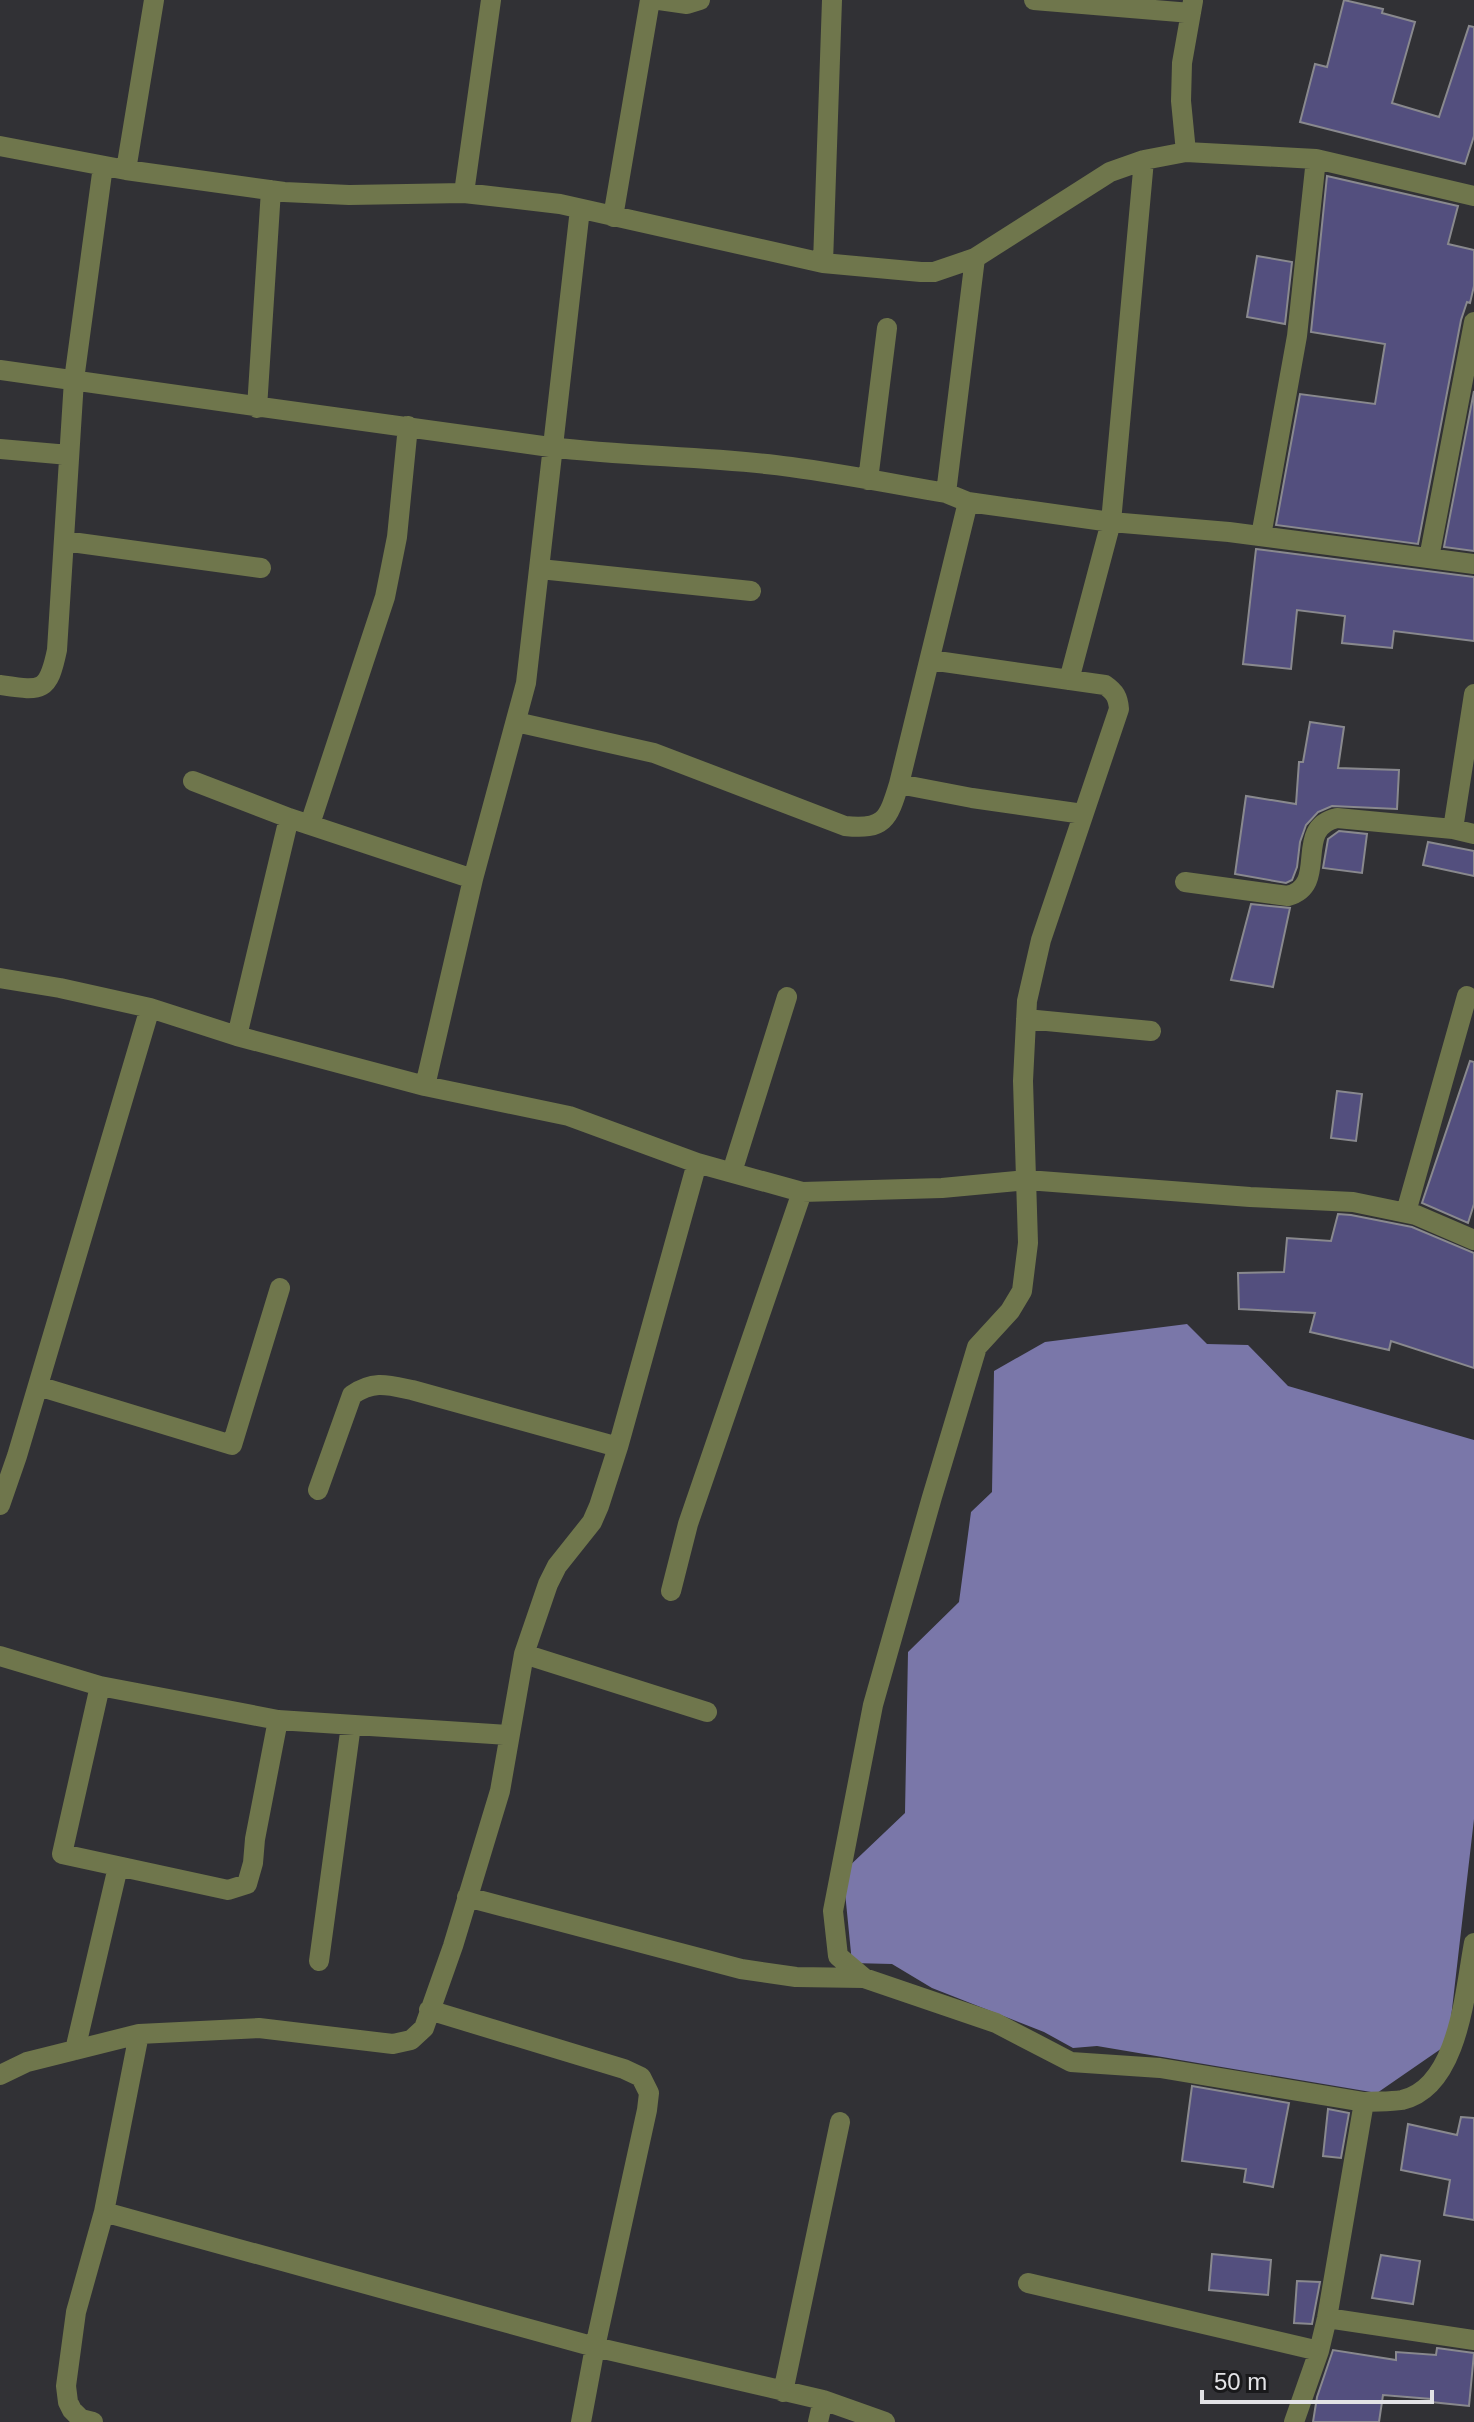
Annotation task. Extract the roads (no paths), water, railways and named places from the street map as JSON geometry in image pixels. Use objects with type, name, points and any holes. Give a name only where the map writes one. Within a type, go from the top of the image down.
[{"type":"street","points":[[126,170],[154,0]]},
{"type":"street","points":[[464,193],[491,0]]},
{"type":"street","points":[[613,217],[650,0]]},
{"type":"street","points":[[659,0],[687,4],[700,0]]},
{"type":"street","points":[[823,263],[832,0]]},
{"type":"street","points":[[1034,0],[1192,6],[1182,63],[1181,101],[1186,152]]},
{"type":"street","points":[[0,146],[126,170],[271,190],[349,195],[464,193],[560,204],[823,263],[921,272],[934,272],[975,258],[1110,172],[1144,160],[1186,152],[1316,159],[1474,196]]},
{"type":"street","points":[[1261,536],[1297,336],[1316,159]]},
{"type":"street","points":[[1069,680],[1111,522],[1144,160]]},
{"type":"street","points":[[1,690],[36,688],[47,683],[57,650],[74,380],[103,166]]},
{"type":"street","points":[[257,408],[271,190]]},
{"type":"street","points":[[425,1086],[473,879],[526,683],[580,209]]},
{"type":"street","points":[[946,493],[975,258]]},
{"type":"street","points":[[1429,558],[1466,411],[1474,322]]},
{"type":"street","points":[[868,480],[887,328]]},
{"type":"street","points":[[0,370],[554,447],[790,467],[946,493],[968,502],[1111,522],[1261,536],[1474,564]]},
{"type":"street","points":[[310,824],[385,597],[397,537],[408,426]]},
{"type":"street","points":[[0,449],[69,455]]},
{"type":"street","points":[[516,722],[654,753],[845,826],[866,828],[879,824],[893,802],[899,784],[968,502]]},
{"type":"street","points":[[64,541],[261,568]]},
{"type":"street","points":[[540,569],[751,591]]},
{"type":"street","points":[[864,1978],[838,1956],[833,1911],[873,1705],[977,1347],[1010,1311],[1022,1291],[1028,1243],[1023,1081],[1027,1001],[1041,940],[1119,709],[1113,691],[1105,685],[930,660]]},
{"type":"street","points":[[1453,829],[1474,694]]},
{"type":"street","points":[[193,781],[289,818],[473,879]]},
{"type":"street","points":[[899,784],[1083,814]]},
{"type":"street","points":[[237,1036],[289,818]]},
{"type":"street","points":[[1185,882],[1288,896],[1298,893],[1309,877],[1316,832],[1326,821],[1337,818],[1453,829],[1474,834]]},
{"type":"street","points":[[0,978],[150,1008],[237,1036],[425,1086],[569,1116],[697,1163],[802,1192],[942,1188],[1027,1180],[1353,1202],[1406,1212],[1474,1240]]},
{"type":"street","points":[[1406,1212],[1467,996]]},
{"type":"street","points":[[732,1172],[787,997]]},
{"type":"street","points":[[0,1505],[9,1454],[38,1386],[150,1008]]},
{"type":"street","points":[[1026,1019],[1151,1031]]},
{"type":"street","points":[[0,2075],[27,2062],[139,2034],[259,2028],[393,2044],[411,2040],[424,2028],[453,1946],[500,1791],[524,1654],[553,1575],[592,1522],[618,1447],[697,1163]]},
{"type":"street","points":[[671,1591],[688,1524],[802,1192]]},
{"type":"street","points":[[38,1386],[232,1445],[280,1288]]},
{"type":"street","points":[[318,1490],[352,1395],[364,1386],[383,1384],[412,1390],[618,1447]]},
{"type":"street","points":[[524,1654],[707,1712]]},
{"type":"street","points":[[0,1656],[100,1686],[278,1720],[508,1735]]},
{"type":"street","points":[[100,1686],[62,1854],[228,1890],[247,1884],[278,1720]]},
{"type":"street","points":[[319,1961],[351,1725]]},
{"type":"street","points":[[75,2050],[118,1867]]},
{"type":"street","points":[[467,1897],[741,1969],[796,1977],[864,1978],[996,2023],[1071,2062],[1160,2068],[1364,2102],[1403,2099],[1424,2089],[1438,2075],[1455,2041],[1474,1943]]},
{"type":"street","points":[[429,2010],[624,2069],[641,2077],[649,2093],[581,2422]]},
{"type":"street","points":[[93,2422],[81,2419],[72,2410],[66,2386],[76,2312],[104,2212],[139,2034]]},
{"type":"street","points":[[1294,2422],[1327,2318],[1364,2102]]},
{"type":"street","points":[[783,2392],[840,2122]]},
{"type":"street","points":[[104,2212],[595,2347],[823,2400],[885,2422]]},
{"type":"street","points":[[1028,2283],[1319,2351]]},
{"type":"street","points":[[1327,2318],[1474,2340]]},
{"type":"street","points":[[818,2422],[823,2400]]}]
